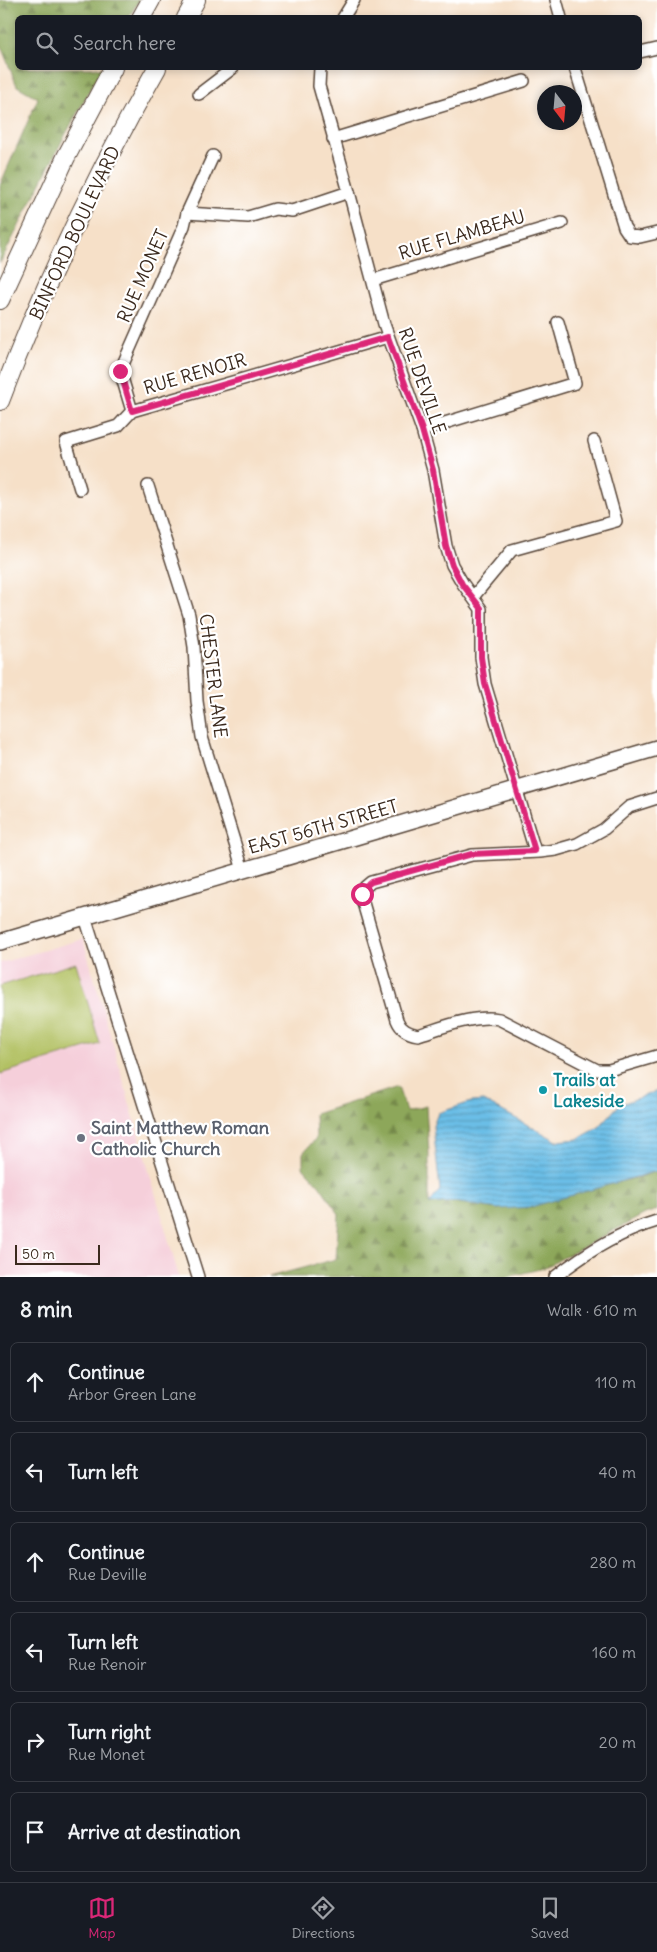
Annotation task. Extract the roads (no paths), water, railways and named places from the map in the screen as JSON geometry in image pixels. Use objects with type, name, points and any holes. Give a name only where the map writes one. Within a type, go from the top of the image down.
[{"type":"main road","points":[[143,15],[151,0]]},
{"type":"main road","points":[[188,15],[196,0]]},
{"type":"main road","points":[[0,300],[63,164],[112,70]]},
{"type":"main road","name":"BINFORD BOULEVARD","points":[[0,401],[66,246],[156,70]]},
{"type":"street","points":[[345,15],[354,0]]},
{"type":"street","points":[[556,0],[560,15]]},
{"type":"street","points":[[642,52],[657,48]]},
{"type":"street","points":[[199,94],[230,70]]},
{"type":"street","name":"RUE DEVILLE","points":[[320,70],[319,86],[388,337],[422,430],[433,470],[446,546],[452,565],[462,584],[481,608],[481,657],[485,684],[535,851]]},
{"type":"street","points":[[580,70],[624,227],[630,236],[640,238],[657,233]]},
{"type":"street","points":[[333,139],[524,81]]},
{"type":"street","name":"RUE MONET","points":[[132,411],[120,371],[184,226],[186,213],[213,156]]},
{"type":"street","points":[[186,213],[248,217],[275,209],[292,211],[349,192]]},
{"type":"street","name":"RUE FLAMBEAU","points":[[373,280],[562,223]]},
{"type":"street","points":[[422,430],[575,383],[558,322]]},
{"type":"street","name":"RUE RENOIR","points":[[80,489],[66,442],[118,426],[132,411],[388,337]]},
{"type":"street","points":[[473,597],[512,550],[616,521],[594,441]]},
{"type":"street","name":"CHESTER LANE","points":[[148,486],[189,615],[194,647],[197,701],[202,737],[243,870]]},
{"type":"street","name":"EAST 56TH STREET","points":[[0,942],[657,748]]},
{"type":"street","points":[[657,798],[629,807],[604,829],[577,844],[556,850],[472,854],[371,882],[365,887],[361,896],[398,1023],[411,1034],[418,1035],[480,1018],[492,1018],[499,1019],[597,1070],[609,1070],[657,1056]]},
{"type":"street","points":[[85,917],[198,1277]]},
{"type":"street","points":[[555,1277],[581,1258],[615,1238],[657,1221]]},
{"type":"water","points":[[657,1091],[657,1171],[531,1207],[498,1209],[454,1202],[429,1204],[440,1190],[433,1126],[438,1113],[471,1102],[484,1101],[557,1141],[578,1139],[599,1127],[619,1105]]},
{"type":"place","name":"Trails at Lakeside","points":[[543,1090]]},
{"type":"place","name":"Saint Matthew Roman Catholic Church","points":[[81,1138]]}]
